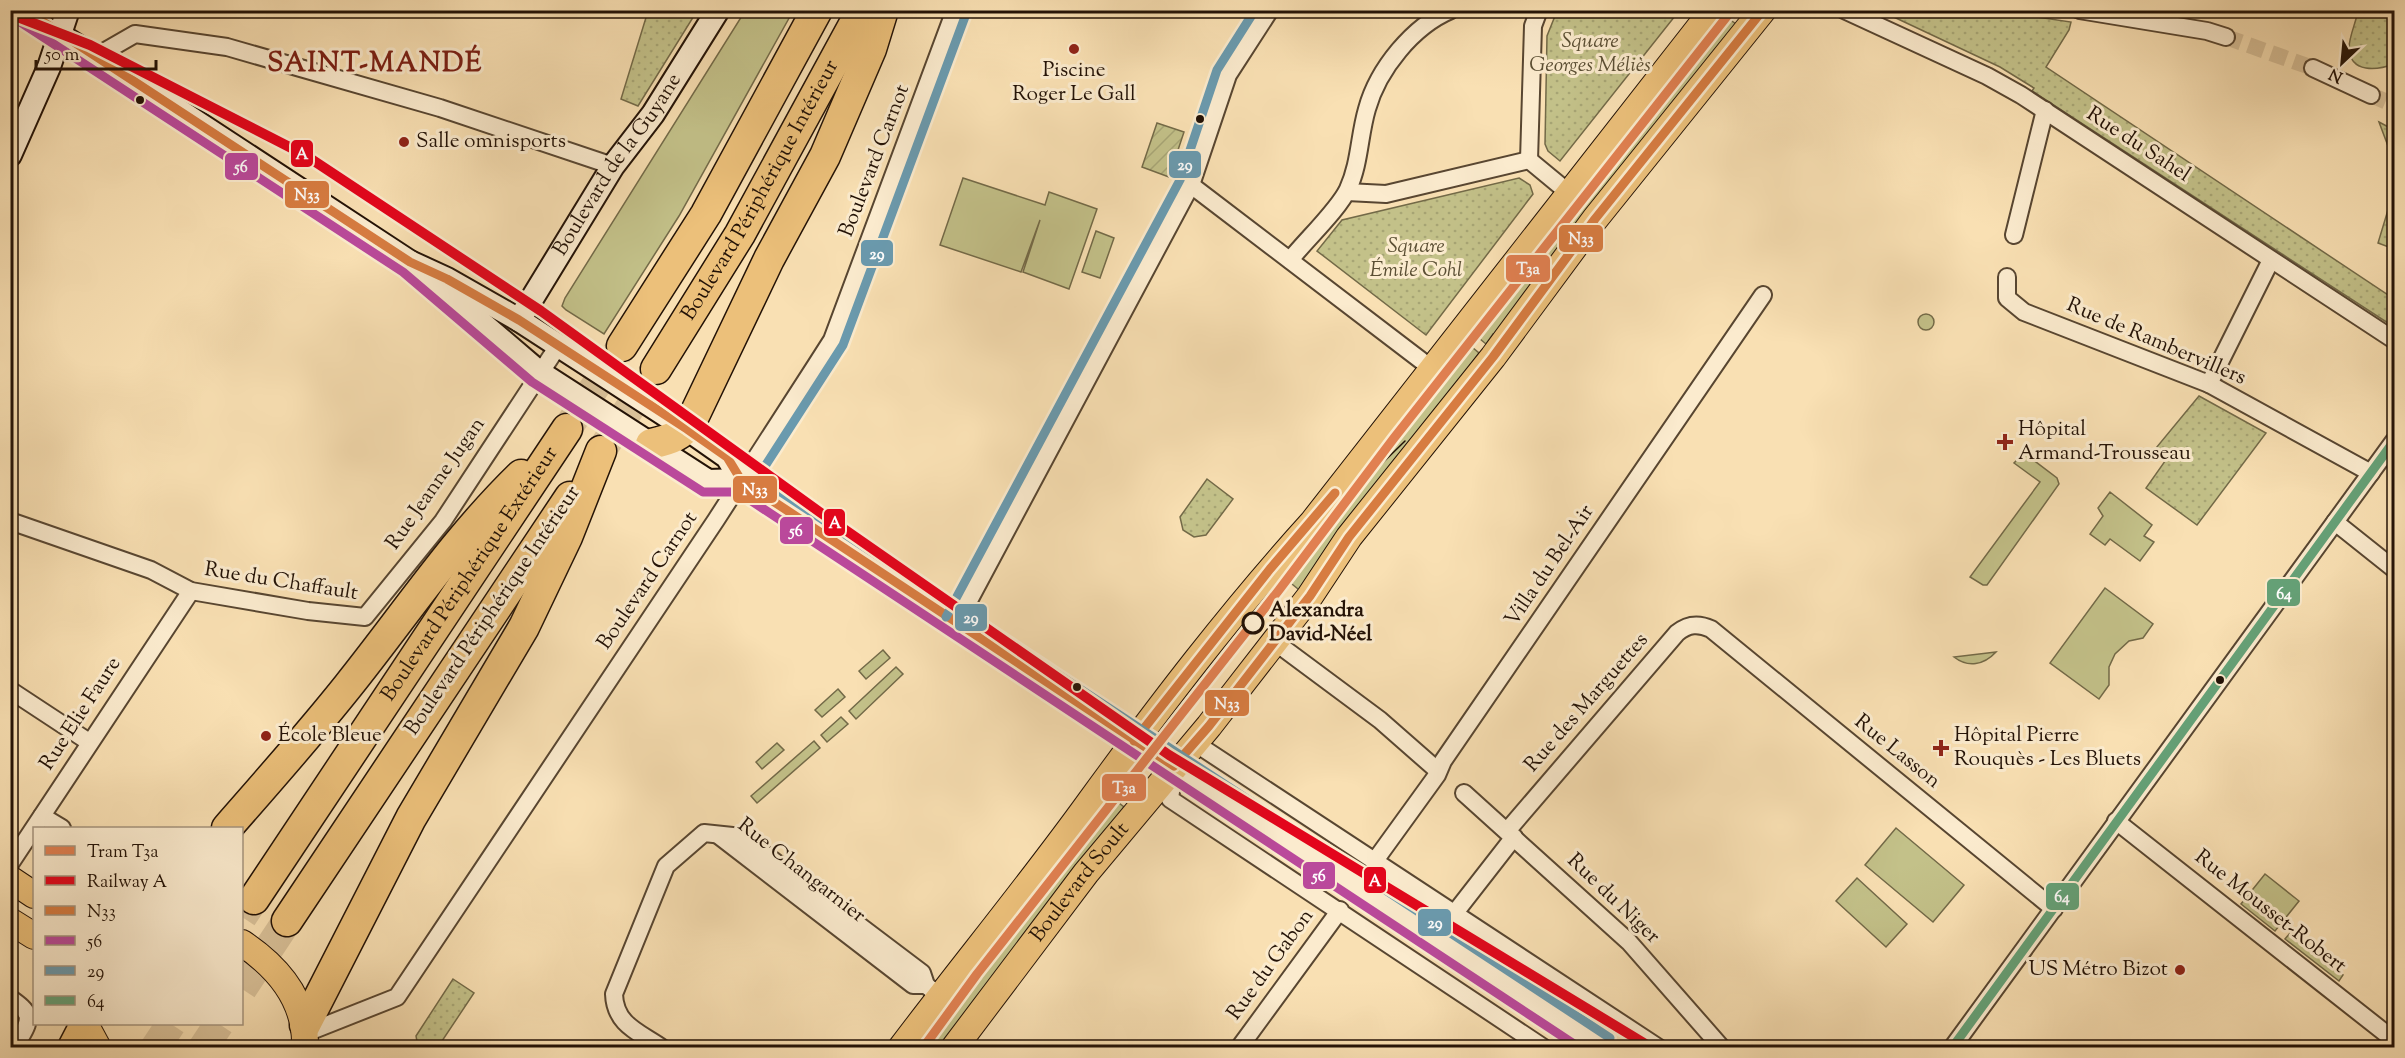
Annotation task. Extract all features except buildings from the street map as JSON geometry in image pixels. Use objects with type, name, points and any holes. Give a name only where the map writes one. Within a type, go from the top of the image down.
[{"type":"highway","points":[[622,346],[706,214],[817,10]]},
{"type":"highway","name":"Boulevard Périphérique Intérieur","points":[[656,369],[740,234],[862,10]]},
{"type":"highway","points":[[651,444],[675,438],[687,429],[769,259],[825,156],[871,49],[883,10]]},
{"type":"highway","name":"Boulevard Périphérique Extérieur","points":[[228,827],[348,686],[418,592],[494,501],[567,429],[254,899]]},
{"type":"highway","name":"Boulevard Périphérique Intérieur","points":[[287,921],[601,451],[567,537],[524,627],[411,818],[305,1035]]},
{"type":"main road","points":[[10,155],[60,35],[68,10]]},
{"type":"main road","name":"Boulevard de la Guyane","points":[[519,320],[613,166],[653,114],[718,10]]},
{"type":"main road","name":"Boulevard Soult","points":[[901,1047],[933,991],[1270,569],[1312,522],[1713,10]]},
{"type":"main road","name":"Boulevard Soult","points":[[954,1047],[1086,873],[1163,794],[1174,766],[1311,596],[1349,537],[1493,357],[1595,219],[1763,10]]},
{"type":"main road","points":[[60,35],[410,262],[503,344],[539,372],[708,481],[741,480]]},
{"type":"main road","points":[[410,262],[447,279],[519,320],[687,429],[728,457],[741,480],[1134,741],[1603,1047]]},
{"type":"main road","points":[[10,879],[33,894]]},
{"type":"main road","points":[[10,921],[33,935]]},
{"type":"main road","points":[[243,944],[267,960],[288,985],[305,1035]]},
{"type":"street","points":[[24,10],[60,35]]},
{"type":"street","name":"Boulevard Carnot","points":[[305,1035],[396,997],[832,340],[955,10]]},
{"type":"street","points":[[957,622],[1191,185],[1228,75],[1270,10]]},
{"type":"street","points":[[1290,260],[1347,192],[1358,164],[1366,110],[1379,80],[1398,53],[1417,34],[1436,17],[1451,10]]},
{"type":"street","points":[[1529,160],[1533,26],[1539,10]]},
{"type":"street","name":"Rue du Sahel","points":[[1844,10],[1988,76],[2044,110],[2394,340]]},
{"type":"street","points":[[2079,10],[2226,37]]},
{"type":"street","points":[[95,57],[135,34],[227,47],[440,108],[613,166]]},
{"type":"street","points":[[2313,68],[2371,95]]},
{"type":"street","points":[[2014,235],[2044,110]]},
{"type":"street","points":[[1347,192],[1386,194],[1529,160]]},
{"type":"street","points":[[1529,160],[1569,193]]},
{"type":"street","points":[[1191,185],[1431,368]]},
{"type":"street","points":[[2209,384],[2271,260]]},
{"type":"street","name":"Rue de Rambervillers","points":[[2007,277],[2007,298],[2024,312],[2209,384],[2371,473]]},
{"type":"street","name":"Villa du Bel-Air","points":[[1374,862],[1437,774],[1437,770],[1763,294]]},
{"type":"street","points":[[503,344],[503,332],[513,322],[519,320]]},
{"type":"street","name":"Rue Jeanne Jugan","points":[[365,617],[443,521],[558,346]]},
{"type":"street","points":[[1952,1047],[2394,441]]},
{"type":"street","name":"Rue du Chaffault","points":[[10,521],[151,570],[191,591],[308,611],[365,617]]},
{"type":"street","points":[[2335,522],[2394,569]]},
{"type":"street","name":"Rue Elie Faure","points":[[35,827],[191,591]]},
{"type":"street","name":"Rue des Marguettes","points":[[1454,914],[1510,834],[1677,633],[1693,625],[1711,629]]},
{"type":"street","name":"Rue Lasson","points":[[1711,629],[2054,909]]},
{"type":"street","points":[[1275,642],[1380,720],[1437,770]]},
{"type":"street","points":[[10,690],[89,742]]},
{"type":"street","points":[[1195,742],[1374,862],[1659,1047]]},
{"type":"street","name":"Rue du Niger","points":[[1464,793],[1629,942],[1722,1047]]},
{"type":"street","points":[[1163,794],[1340,910],[1538,1046]]},
{"type":"street","points":[[42,816],[60,827]]},
{"type":"street","name":"Rue Mousset-Robert","points":[[2116,821],[2394,1040]]},
{"type":"street","name":"Rue Elie Faure","points":[[10,864],[33,830]]},
{"type":"street","name":"Rue Changarnier","points":[[662,1047],[625,1023],[614,1010],[614,994],[666,867],[704,833],[718,834],[913,985],[933,991]]},
{"type":"street","name":"Rue du Gabon","points":[[1239,1047],[1340,910]]},
{"type":"street","points":[[10,998],[21,1006],[28,1018],[28,1024],[20,1038]]},
{"type":"green space","points":[[648,11],[697,11],[638,106],[621,99]]},
{"type":"green space","points":[[745,11],[793,11],[679,216],[604,334],[566,310],[562,306],[565,298]]},
{"type":"green space","name":"Square Georges Méliès","points":[[1557,11],[1679,11],[1560,161],[1548,151],[1545,144],[1547,36]]},
{"type":"green space","points":[[1881,11],[1997,11],[2071,22],[2069,30],[2046,67],[2394,299],[2394,327],[2032,91],[2034,88],[2000,67]]},
{"type":"green space","points":[[2358,11],[2394,11],[2394,64],[2380,68],[2366,68],[2354,62],[2349,44]]},
{"type":"green space","points":[[1723,15],[1736,24],[1497,336],[1493,334],[1486,344],[1474,334]]},
{"type":"green space","points":[[2379,122],[2394,130],[2394,162]]},
{"type":"green space","points":[[1157,123],[1184,132],[1169,177],[1142,167]]},
{"type":"green space","points":[[963,178],[1045,205],[1049,192],[1097,209],[1069,289],[1023,272],[1040,220],[1021,272],[940,245]]},
{"type":"green space","name":"Square Émile Cohl","points":[[1519,178],[1530,185],[1533,194],[1426,335],[1317,251],[1342,220]]},
{"type":"green space","points":[[2394,190],[2394,249],[2378,243]]},
{"type":"green space","points":[[1096,231],[1114,238],[1100,278],[1082,272]]},
{"type":"green space","points":[[1923,314],[1929,314],[1934,322],[1932,328],[1923,330],[1918,325],[1918,319]]},
{"type":"green space","points":[[1467,343],[1479,353],[1472,363],[1474,365],[1303,593],[1277,572]]},
{"type":"green space","points":[[2199,396],[2266,433],[2197,525],[2146,488],[2168,457],[2156,448]]},
{"type":"green space","points":[[2024,453],[2057,478],[2059,484],[1987,585],[1983,585],[1970,577],[2040,482],[2014,463]]},
{"type":"green space","points":[[1207,479],[1233,499],[1206,535],[1194,537],[1183,530],[1180,517]]},
{"type":"green space","points":[[2110,492],[2152,525],[2144,536],[2154,542],[2140,561],[2110,539],[2105,545],[2090,534],[2103,516],[2098,508]]},
{"type":"green space","points":[[2105,588],[2153,624],[2143,638],[2129,641],[2115,654],[2109,667],[2109,685],[2099,699],[2050,663]]},
{"type":"green space","points":[[883,650],[890,658],[866,679],[859,671]]},
{"type":"green space","points":[[1996,652],[1976,664],[1965,663],[1954,657]]},
{"type":"green space","points":[[896,667],[903,674],[856,719],[849,711]]},
{"type":"green space","points":[[838,689],[845,697],[822,717],[815,710]]},
{"type":"green space","points":[[841,717],[848,724],[827,742],[821,735]]},
{"type":"green space","points":[[814,741],[820,748],[757,803],[751,796]]},
{"type":"green space","points":[[777,743],[784,750],[762,769],[756,762]]},
{"type":"green space","points":[[1111,797],[1124,807],[1118,815],[1121,818],[945,1047],[918,1047],[921,1043],[917,1040],[1100,803],[1105,805]]},
{"type":"green space","points":[[1896,828],[1964,885],[1933,922],[1865,865]]},
{"type":"green space","points":[[2265,874],[2299,901],[2275,931],[2241,904]]},
{"type":"green space","points":[[1857,878],[1907,924],[1886,947],[1836,901]]},
{"type":"green space","points":[[2290,933],[2343,975],[2339,981],[2285,939]]},
{"type":"green space","points":[[453,979],[474,993],[438,1047],[418,1047],[416,1036]]},
{"type":"tunnel","points":[[2226,37],[2313,68]]},
{"type":"tunnel","points":[[2371,95],[2394,105]]},
{"type":"tunnel","points":[[567,429],[622,346]]},
{"type":"tunnel","points":[[601,451],[656,369]]},
{"type":"tunnel","points":[[243,916],[254,899]]},
{"type":"tunnel","points":[[243,987],[287,921]]},
{"type":"tunnel","points":[[155,1048],[170,1025]]},
{"type":"tunnel","points":[[203,1048],[218,1025]]},
{"type":"tram line","name":"T3a","points":[[923,1048],[977,974],[1279,590],[1394,438],[1732,10]]},
{"type":"tram line","points":[[1360,485],[1405,441]]},
{"type":"rail line","name":"A","points":[[10,14],[90,45],[305,155],[541,311],[821,513],[1169,755],[1652,1048]]},
{"type":"transit line","name":"N33","points":[[25,10],[410,262],[447,279],[519,320],[687,429],[727,457],[741,480],[1174,766],[1209,726],[1310,596],[1349,537],[1493,357],[1595,219],[1763,10]]},
{"type":"transit line","name":"29","points":[[946,617],[1180,180],[1217,70],[1255,10]]},
{"type":"transit line","name":"29","points":[[966,14],[843,345],[758,477],[1610,1038]]},
{"type":"transit line","name":"56","points":[[17,20],[403,272],[532,382],[703,492],[738,492],[1580,1048]]},
{"type":"transit line","name":"64","points":[[1952,1048],[2394,441]]},
{"type":"transit line","name":"N33","points":[[1134,741],[1270,569],[1335,493]]},
{"type":"place","name":"Piscine Roger Le Gall","points":[[1074,49]]},
{"type":"place","name":"Salle omnisports","points":[[404,142]]},
{"type":"place","name":"Hôpital Armand-Trousseau","points":[[2005,442]]},
{"type":"place","name":"Alexandra David-Néel","points":[[1253,623]]},
{"type":"place","name":"École Bleue","points":[[266,736]]},
{"type":"place","name":"Hôpital Pierre Rouquès - Les Bluets","points":[[1941,748]]},
{"type":"place","name":"US Métro Bizot","points":[[2180,970]]},
{"type":"district","name":"SAINT-MANDÉ","points":[[375,64]]}]
